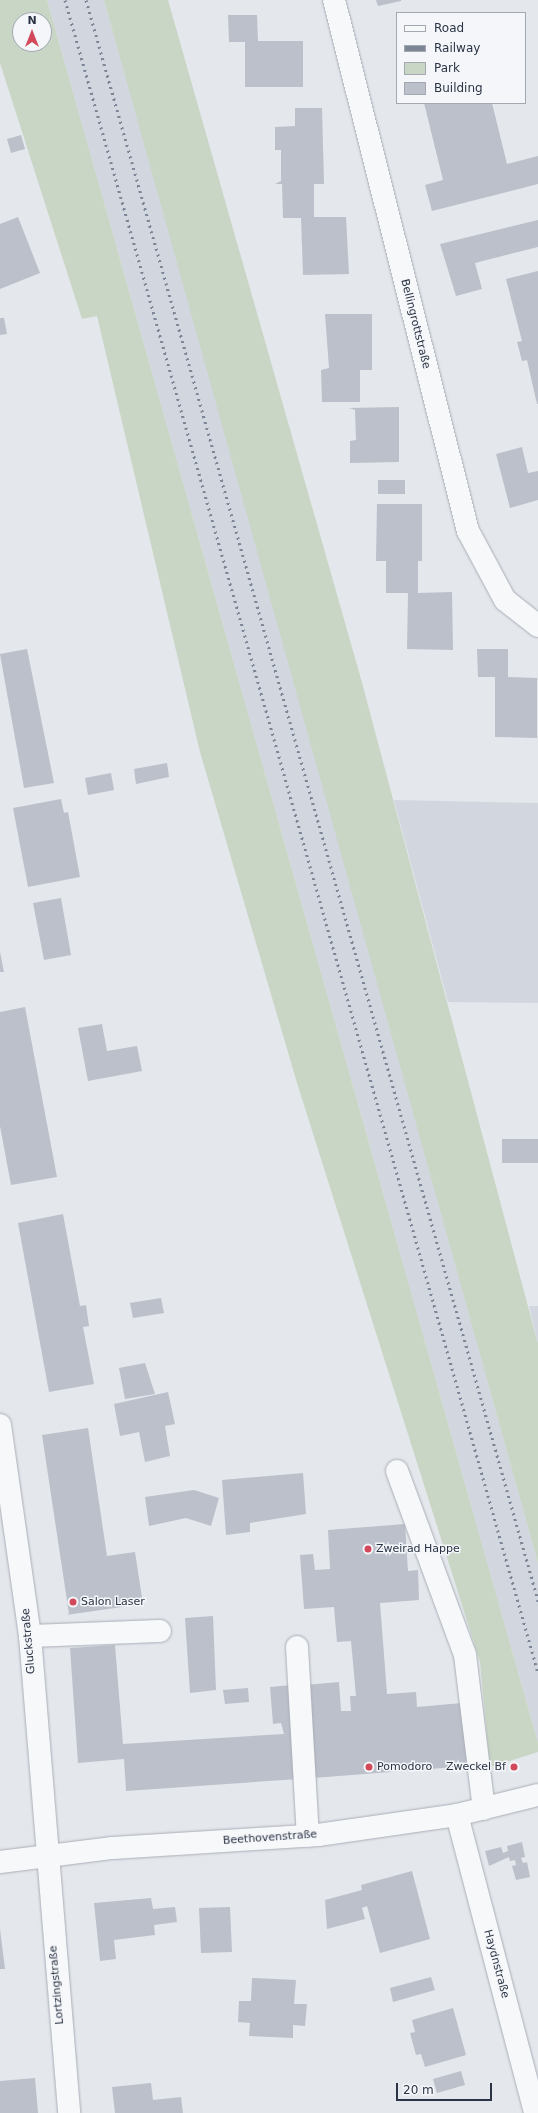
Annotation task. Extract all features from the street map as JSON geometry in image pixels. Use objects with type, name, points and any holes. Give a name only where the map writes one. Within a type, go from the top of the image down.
[{"type":"street","name":"Bellingrottstraße","points":[[334,0],[468,531],[505,600],[538,626]]},
{"type":"street","name":"Gluckstraße","points":[[0,1425],[30,1636],[46,1858]]},
{"type":"street","points":[[397,1471],[465,1655],[484,1809]]},
{"type":"street","points":[[30,1636],[160,1631]]},
{"type":"street","points":[[297,1647],[308,1836]]},
{"type":"street","name":"Beethovenstraße","points":[[0,1862],[46,1858],[113,1848],[308,1836],[457,1815],[528,1798]]},
{"type":"street","name":"Haydnstraße","points":[[457,1815],[535,2113]]},
{"type":"street","name":"Lortzingstraße","points":[[46,1858],[68,2113]]},
{"type":"shaded area","points":[[47,0],[104,0],[181,272],[538,1563],[538,1743],[52,18],[52,12],[50,12]]},
{"type":"shaded area","points":[[394,800],[538,803],[538,1003],[448,1002]]},
{"type":"shaded area","points":[[529,1306],[538,1306],[538,1344]]},
{"type":"green space","points":[[0,0],[47,0],[50,12],[12,12],[12,52],[52,52],[52,18],[538,1743],[538,1752],[490,1767],[480,1662],[297,1083],[200,752],[97,316],[82,319],[0,63]]},
{"type":"green space","points":[[104,0],[168,0],[361,679],[538,1344],[538,1563]]},
{"type":"building","points":[[376,0],[401,0],[401,1],[378,6]]},
{"type":"building","points":[[228,15],[257,15],[258,41],[303,41],[303,87],[245,87],[245,42],[229,42]]},
{"type":"building","points":[[424,104],[492,104],[507,164],[538,156],[538,184],[432,211],[425,185],[443,180]]},
{"type":"building","points":[[295,108],[322,108],[324,184],[314,184],[314,217],[346,217],[349,274],[303,275],[301,218],[283,218],[282,184],[275,184],[281,181],[281,150],[275,150],[275,127],[295,126]]},
{"type":"building","points":[[21,135],[25,149],[11,153],[7,139]]},
{"type":"building","points":[[18,217],[40,273],[0,289],[0,224]]},
{"type":"building","points":[[538,220],[538,247],[475,263],[482,289],[456,296],[440,244]]},
{"type":"building","points":[[538,271],[537,404],[527,360],[522,361],[517,342],[522,341],[506,279]]},
{"type":"building","points":[[325,314],[372,314],[372,370],[360,370],[360,402],[322,402],[321,370],[329,368]]},
{"type":"building","points":[[0,318],[4,318],[7,334],[0,335]]},
{"type":"building","points":[[399,407],[399,462],[350,463],[350,441],[356,440],[355,410],[349,408]]},
{"type":"building","points":[[522,447],[528,473],[538,471],[538,500],[510,508],[496,454]]},
{"type":"building","points":[[378,480],[405,480],[405,494],[378,494]]},
{"type":"building","points":[[377,504],[422,504],[422,561],[418,561],[418,593],[452,592],[453,650],[407,649],[408,593],[386,593],[386,561],[376,561]]},
{"type":"building","points":[[27,649],[54,783],[24,788],[0,654]]},
{"type":"building","points":[[477,649],[508,649],[508,677],[537,678],[537,738],[495,737],[495,677],[478,677]]},
{"type":"building","points":[[167,763],[169,777],[136,784],[134,769]]},
{"type":"building","points":[[111,773],[114,790],[88,795],[85,778]]},
{"type":"building","points":[[61,799],[64,813],[68,812],[80,877],[28,887],[13,808]]},
{"type":"building","points":[[61,898],[71,955],[44,960],[33,903]]},
{"type":"building","points":[[0,952],[4,972],[0,972]]},
{"type":"building","points":[[25,1007],[57,1177],[11,1185],[0,1126],[0,1012]]},
{"type":"building","points":[[102,1024],[107,1051],[137,1046],[142,1071],[88,1081],[78,1028]]},
{"type":"building","points":[[502,1139],[538,1139],[538,1163],[502,1163]]},
{"type":"building","points":[[63,1214],[80,1306],[86,1305],[89,1326],[83,1327],[94,1384],[49,1392],[18,1223]]},
{"type":"building","points":[[161,1298],[164,1313],[133,1318],[130,1303]]},
{"type":"building","points":[[145,1363],[155,1394],[125,1399],[119,1368]]},
{"type":"building","points":[[168,1392],[175,1424],[165,1426],[170,1456],[145,1462],[139,1432],[120,1436],[114,1404]]},
{"type":"building","points":[[88,1428],[107,1556],[135,1552],[143,1604],[66,1615],[69,1614],[42,1435]]},
{"type":"building","points":[[303,1473],[306,1514],[250,1523],[250,1532],[226,1535],[222,1480]]},
{"type":"building","points":[[194,1490],[219,1498],[211,1526],[186,1518],[149,1526],[145,1497]]},
{"type":"building","points":[[405,1524],[408,1571],[418,1570],[419,1600],[380,1603],[387,1694],[416,1692],[417,1707],[462,1703],[468,1766],[313,1778],[305,1685],[339,1682],[341,1711],[351,1711],[350,1696],[356,1696],[351,1641],[337,1642],[334,1607],[304,1609],[300,1555],[313,1554],[315,1570],[330,1569],[328,1530]]},
{"type":"building","points":[[213,1616],[216,1690],[190,1693],[185,1618]]},
{"type":"building","points":[[115,1645],[123,1744],[284,1734],[281,1723],[273,1724],[270,1687],[291,1685],[298,1779],[126,1791],[124,1759],[78,1763],[70,1648]]},
{"type":"building","points":[[248,1688],[249,1702],[225,1704],[223,1690]]},
{"type":"building","points":[[522,1842],[525,1857],[521,1858],[523,1863],[527,1862],[530,1877],[516,1880],[512,1866],[516,1865],[515,1860],[510,1861],[509,1857],[489,1866],[485,1851],[501,1847],[503,1853],[508,1851],[507,1846]]},
{"type":"building","points":[[412,1871],[430,1939],[380,1953],[367,1906],[362,1908],[365,1919],[327,1929],[325,1900],[362,1890],[361,1885]]},
{"type":"building","points":[[151,1898],[153,1909],[175,1907],[177,1922],[154,1925],[155,1935],[114,1940],[116,1959],[100,1961],[94,1903]]},
{"type":"building","points":[[230,1907],[232,1952],[201,1953],[199,1908]]},
{"type":"building","points":[[0,1929],[5,1969],[0,1969]]},
{"type":"building","points":[[431,1977],[435,1990],[393,2002],[390,1988]]},
{"type":"building","points":[[252,1978],[296,1980],[294,2004],[307,2004],[305,2026],[293,2025],[293,2038],[249,2036],[250,2023],[238,2022],[239,2001],[251,2001]]},
{"type":"building","points":[[453,2008],[466,2055],[425,2067],[421,2054],[416,2055],[410,2033],[415,2032],[412,2020]]},
{"type":"building","points":[[461,2071],[465,2085],[437,2093],[433,2079]]},
{"type":"building","points":[[35,2078],[38,2113],[0,2113],[0,2081]]},
{"type":"building","points":[[151,2083],[153,2100],[181,2097],[183,2113],[115,2113],[112,2087]]},
{"type":"railway","points":[[65,0],[538,1673]]},
{"type":"railway","points":[[86,0],[538,1601]]},
{"type":"place","name":"Zweirad Happe","points":[[368,1549]]},
{"type":"place","name":"Salon Laser","points":[[73,1602]]},
{"type":"place","name":"Pomodoro","points":[[369,1767]]},
{"type":"place","name":"Zweckel Bf","points":[[514,1767]]}]
